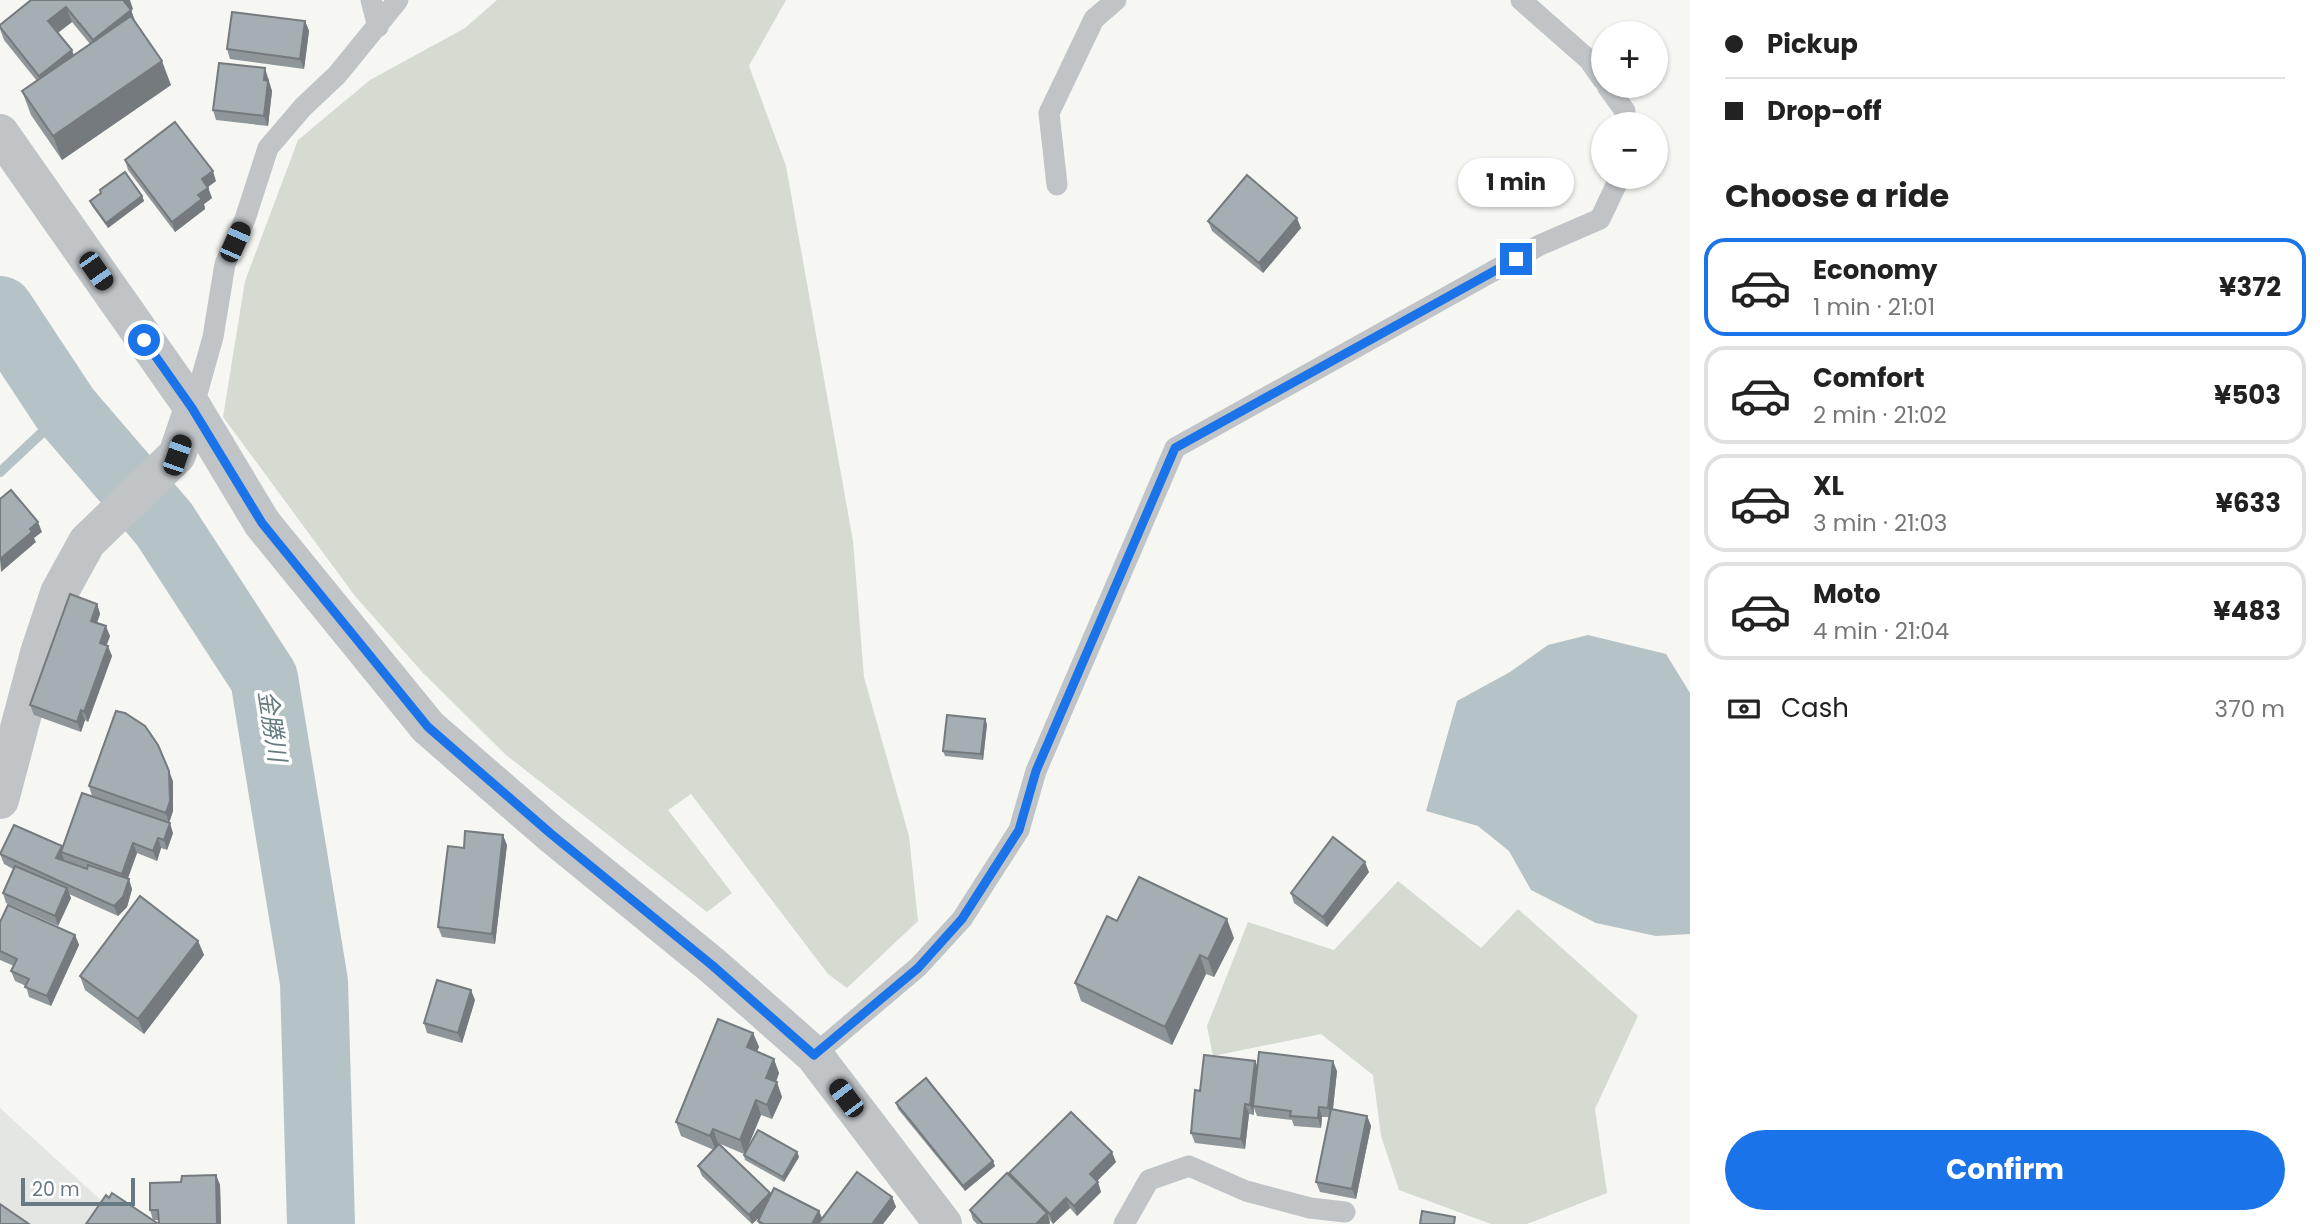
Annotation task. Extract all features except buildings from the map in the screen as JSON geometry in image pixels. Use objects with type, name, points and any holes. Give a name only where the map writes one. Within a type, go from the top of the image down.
[{"type":"street","points":[[0,133],[192,408],[262,523],[428,727],[550,833],[713,966],[814,1055],[943,1224]]},
{"type":"street","points":[[0,800],[39,653],[59,593],[87,542],[177,455],[192,408]]},
{"type":"lane","points":[[371,0],[378,27]]},
{"type":"lane","points":[[192,408],[213,337],[225,264],[245,219],[268,148],[303,107],[337,75],[398,0]]},
{"type":"lane","points":[[1056,185],[1049,113],[1094,19],[1116,0]]},
{"type":"lane","points":[[1521,0],[1591,63]]},
{"type":"lane","points":[[814,1055],[918,968],[962,919],[1019,830],[1036,771],[1175,448],[1540,245],[1600,219],[1614,189]]},
{"type":"lane","points":[[1124,1224],[1149,1180],[1189,1166],[1246,1191],[1310,1208],[1345,1212]]},
{"type":"shaded area","points":[[497,0],[786,0],[749,66],[786,166],[853,541],[864,677],[909,836],[918,921],[847,988],[828,974],[691,794],[668,810],[732,893],[707,912],[506,755],[423,673],[355,596],[223,417],[245,281],[298,140],[370,80],[465,28]]},
{"type":"shaded area","points":[[1588,635],[1666,654],[1690,693],[1690,934],[1656,936],[1596,923],[1531,890],[1509,851],[1478,826],[1426,811],[1457,701],[1510,672],[1548,645]]},
{"type":"shaded area","points":[[1398,881],[1481,948],[1518,909],[1638,1016],[1595,1109],[1607,1193],[1527,1224],[1491,1224],[1399,1190],[1381,1136],[1373,1075],[1321,1034],[1213,1056],[1207,1026],[1248,922],[1334,950]]},
{"type":"shaded area","points":[[0,1108],[105,1204],[91,1224],[0,1224]]},
{"type":"waterway","name":"金勝川","points":[[0,310],[66,410],[164,524],[264,678],[314,982],[321,1224]]},
{"type":"waterway","points":[[0,472],[66,410]]},
{"type":"route","points":[[144,340],[192,408],[262,523],[428,727],[550,833],[713,966],[814,1055],[918,968],[962,919],[1019,830],[1036,771],[1175,448],[1516,259]]}]
